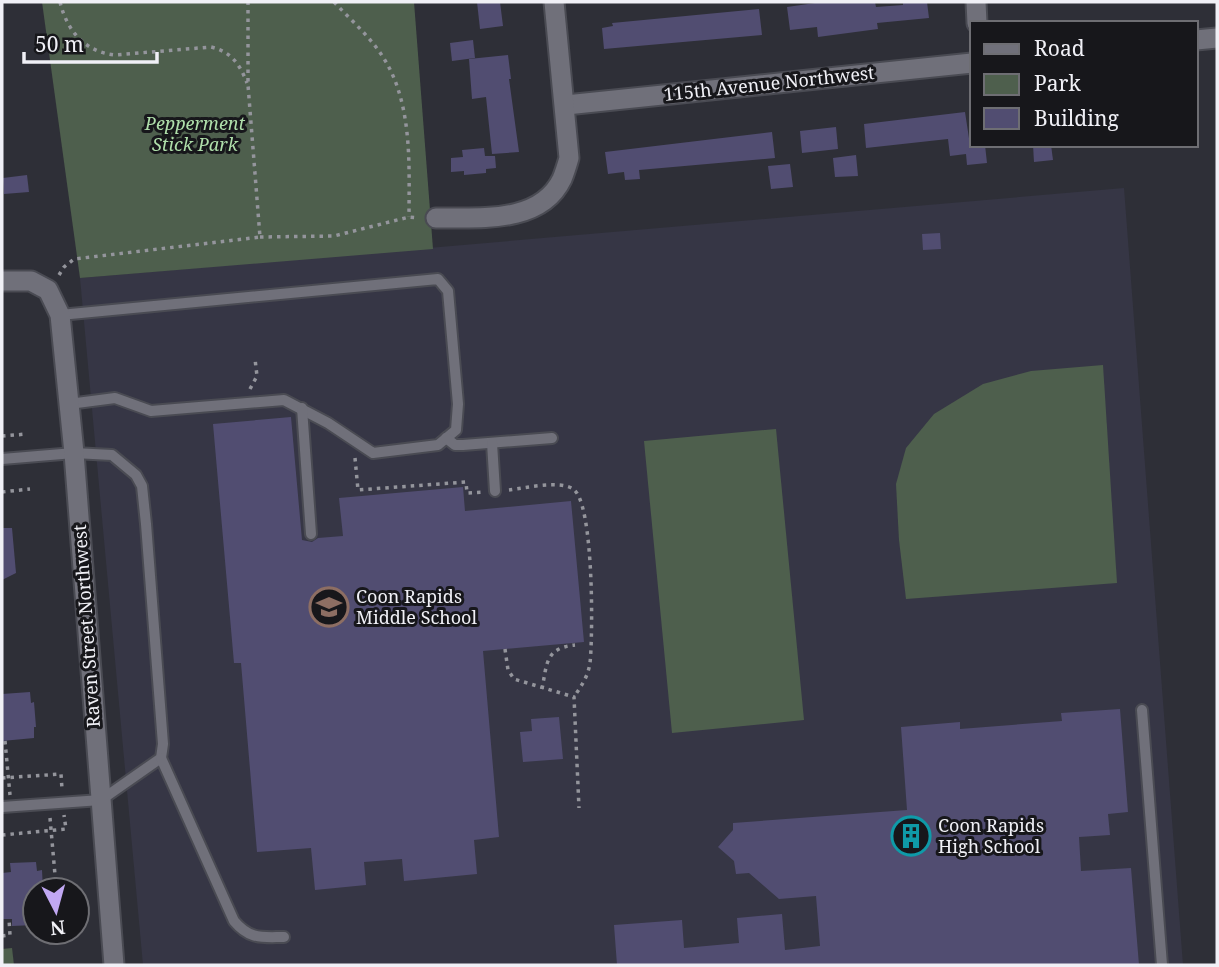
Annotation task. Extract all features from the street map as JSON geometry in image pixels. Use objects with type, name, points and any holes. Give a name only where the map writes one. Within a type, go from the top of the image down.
[{"type":"street","points":[[436,218],[505,215],[528,211],[546,199],[561,181],[569,158],[554,2]]},
{"type":"street","points":[[976,2],[977,21]]},
{"type":"street","points":[[1198,40],[1217,38]]},
{"type":"street","name":"115th Avenue Northwest","points":[[566,105],[970,63]]},
{"type":"street","points":[[2,281],[31,281],[48,290]]},
{"type":"street","name":"Raven Street Northwest","points":[[48,290],[60,315],[74,453],[114,965]]},
{"type":"lane","points":[[60,315],[438,279],[448,291],[458,404],[456,430],[438,445],[373,453],[302,408],[284,400],[151,411],[115,398],[69,404]]},
{"type":"lane","points":[[302,408],[312,534]]},
{"type":"lane","points":[[446,438],[454,445],[552,438]]},
{"type":"lane","points":[[492,443],[495,491]]},
{"type":"lane","points":[[2,459],[74,453],[113,455],[136,475],[142,486],[163,744],[161,758],[234,921],[243,932],[255,937],[284,937]]},
{"type":"lane","points":[[1142,710],[1162,965]]},
{"type":"lane","points":[[6,807],[101,800],[161,758]]},
{"type":"lane","points":[[114,965],[122,965]]},
{"type":"path","points":[[60,2],[70,29],[79,39],[100,53],[115,55],[211,47],[219,49],[239,64],[248,85]]},
{"type":"path","points":[[248,2],[248,85],[260,237]]},
{"type":"path","points":[[334,2],[377,49],[399,90],[407,147],[409,217]]},
{"type":"path","points":[[48,290],[64,267],[74,259],[260,237],[334,236],[409,217],[436,218]]},
{"type":"path","points":[[247,394],[257,376],[255,359]]},
{"type":"path","points":[[2,436],[27,434]]},
{"type":"path","points":[[355,458],[358,490],[466,482],[467,494],[559,485],[574,489],[579,494],[586,524],[593,608],[586,679],[574,697],[579,808]]},
{"type":"path","points":[[2,492],[30,489]]},
{"type":"path","points":[[542,689],[548,662],[555,650],[575,645]]},
{"type":"path","points":[[505,649],[508,670],[514,679],[574,697]]},
{"type":"path","points":[[5,741],[8,778],[6,807]]},
{"type":"path","points":[[2,778],[61,774],[62,791]]},
{"type":"path","points":[[48,804],[55,876]]},
{"type":"path","points":[[2,835],[66,829],[64,813]]},
{"type":"path","points":[[2,936],[10,935],[9,919]]},
{"type":"shaded area","points":[[1124,188],[1183,965],[143,965],[80,278]]},
{"type":"green space","name":"Pepperment Stick Park","points":[[42,2],[414,2],[433,249],[80,278]]},
{"type":"green space","points":[[1103,365],[1117,583],[906,599],[896,484],[906,448],[934,414],[983,384],[1031,371]]},
{"type":"green space","points":[[776,429],[804,720],[672,733],[644,441]]},
{"type":"green space","points":[[12,948],[14,965],[2,965],[2,949]]},
{"type":"building","points":[[477,2],[500,2],[503,26],[480,29]]},
{"type":"building","points":[[822,2],[875,2],[876,7],[903,5],[903,2],[927,2],[929,18],[877,23],[878,29],[818,37],[817,27],[790,30],[787,7]]},
{"type":"building","points":[[759,9],[762,35],[604,49],[602,28],[613,26],[612,23]]},
{"type":"building","points":[[473,40],[475,58],[452,61],[450,43]]},
{"type":"building","points":[[508,55],[519,152],[492,154],[486,97],[472,99],[469,59]]},
{"type":"building","points":[[965,112],[970,147],[985,147],[987,163],[967,165],[966,154],[950,156],[948,139],[866,148],[864,124]]},
{"type":"building","points":[[836,127],[838,149],[802,153],[800,131]]},
{"type":"building","points":[[772,132],[775,158],[639,170],[640,179],[625,180],[624,172],[608,174],[605,152]]},
{"type":"building","points":[[1033,147],[1051,147],[1053,160],[1034,162]]},
{"type":"building","points":[[484,148],[485,156],[495,156],[496,168],[486,169],[486,173],[464,175],[464,171],[451,172],[451,158],[463,157],[462,150]]},
{"type":"building","points":[[856,155],[858,176],[835,177],[833,158]]},
{"type":"building","points":[[790,164],[793,187],[771,189],[768,166]]},
{"type":"building","points":[[27,175],[29,192],[4,194],[3,178]]},
{"type":"building","points":[[940,233],[941,249],[923,250],[922,234]]},
{"type":"building","name":"Coon Rapids Middle School","points":[[291,417],[302,540],[312,542],[318,538],[343,536],[339,498],[463,487],[465,511],[571,501],[584,642],[483,651],[499,837],[474,840],[477,874],[404,881],[402,859],[364,862],[366,885],[315,890],[311,848],[257,852],[241,663],[234,663],[213,424]]},
{"type":"building","points":[[2,528],[12,528],[16,573],[2,580]]},
{"type":"building","points":[[30,692],[31,703],[34,702],[34,738],[2,741],[2,694]]},
{"type":"building","name":"Coon Rapids High School","points":[[1120,709],[1128,812],[1108,814],[1110,835],[1079,837],[1081,871],[1131,868],[1139,965],[617,965],[614,925],[682,920],[684,948],[739,943],[737,918],[782,914],[785,950],[820,946],[816,896],[779,899],[749,873],[736,874],[734,861],[718,847],[733,830],[733,823],[907,810],[901,727],[960,722],[960,729],[1062,721],[1061,713]]},
{"type":"building","points":[[559,717],[563,759],[523,762],[520,732],[532,731],[531,719]]},
{"type":"building","points":[[36,862],[37,871],[42,870],[42,876],[21,876],[21,926],[12,926],[12,919],[2,919],[2,873],[11,872],[10,863]]},
{"type":"place","name":"Coon Rapids Middle School","points":[[329,607]]},
{"type":"place","name":"Coon Rapids High School","points":[[911,836]]}]
